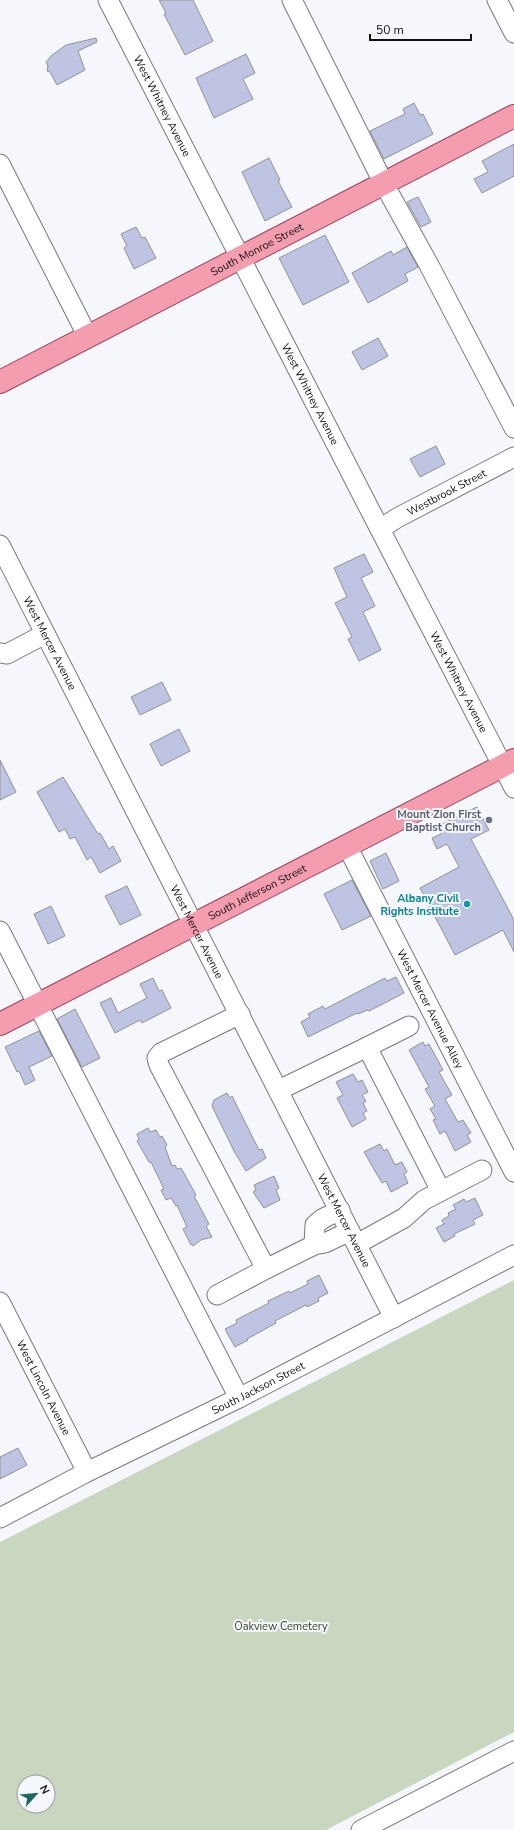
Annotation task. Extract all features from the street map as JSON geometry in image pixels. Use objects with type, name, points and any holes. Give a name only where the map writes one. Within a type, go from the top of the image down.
[{"type":"main road","name":"South Monroe Street","points":[[0,382],[514,116]]},
{"type":"main road","name":"South Jefferson Street","points":[[0,1024],[38,1006],[508,763]]},
{"type":"street","name":"West Whitney Avenue","points":[[108,0],[380,529],[508,763],[514,788]]},
{"type":"street","points":[[292,0],[384,184],[429,265],[514,428]]},
{"type":"street","points":[[497,0],[514,33]]},
{"type":"street","points":[[0,164],[88,337]]},
{"type":"street","name":"Westbrook Street","points":[[380,529],[397,518],[514,457]]},
{"type":"street","name":"West Mercer Avenue","points":[[0,545],[394,1318]]},
{"type":"street","points":[[0,653],[7,654],[46,634]]},
{"type":"street","name":"West Mercer Avenue Alley","points":[[347,846],[514,1172]]},
{"type":"street","points":[[0,931],[239,1398]]},
{"type":"street","points":[[240,1014],[161,1054],[157,1058],[159,1065],[266,1269]]},
{"type":"street","points":[[279,1090],[409,1026]]},
{"type":"street","points":[[367,1047],[441,1191]]},
{"type":"street","points":[[217,1295],[314,1245],[354,1237],[404,1218],[424,1200],[482,1170]]},
{"type":"street","points":[[314,1245],[315,1225],[322,1219],[340,1210]]},
{"type":"street","name":"South Jackson Street","points":[[0,1518],[87,1472],[239,1398],[514,1255]]},
{"type":"street","name":"West Lincoln Avenue","points":[[0,1302],[87,1472]]},
{"type":"street","points":[[360,1830],[514,1751]]},
{"type":"green space","name":"Oakview Cemetery","points":[[514,1280],[514,1732],[326,1830],[0,1830],[0,1542]]},
{"type":"building","points":[[159,0],[193,0],[213,41],[185,55],[164,14],[166,13]]},
{"type":"building","points":[[96,38],[97,42],[78,51],[85,70],[57,85],[50,72],[47,71],[48,66],[46,62],[52,55],[66,45]]},
{"type":"building","points":[[246,54],[255,73],[243,79],[253,99],[214,118],[196,78]]},
{"type":"building","points":[[414,103],[420,115],[423,114],[433,134],[384,159],[370,131],[405,114],[403,109]]},
{"type":"building","points":[[514,144],[514,176],[482,193],[474,179],[488,172],[482,161]]},
{"type":"building","points":[[269,158],[280,180],[278,181],[292,207],[265,221],[242,172]]},
{"type":"building","points":[[418,197],[431,222],[421,227],[407,202]]},
{"type":"building","points":[[136,227],[142,238],[145,237],[156,258],[134,269],[124,248],[127,246],[121,234]]},
{"type":"building","points":[[325,235],[349,282],[303,305],[279,258]]},
{"type":"building","points":[[407,247],[418,267],[405,274],[408,281],[368,303],[352,273],[391,251],[393,255]]},
{"type":"building","points":[[378,338],[388,356],[362,370],[352,352]]},
{"type":"building","points":[[436,446],[445,464],[420,477],[410,459]]},
{"type":"building","points":[[364,554],[373,572],[361,578],[375,606],[363,612],[381,650],[359,661],[348,639],[352,637],[335,603],[347,597],[334,568]]},
{"type":"building","points":[[162,682],[171,700],[140,715],[131,697]]},
{"type":"building","points":[[179,729],[190,751],[161,766],[150,744]]},
{"type":"building","points":[[0,760],[16,792],[0,800]]},
{"type":"building","points":[[63,777],[98,834],[100,833],[109,849],[113,846],[121,861],[100,873],[91,857],[87,860],[75,837],[70,839],[65,829],[59,832],[37,792]]},
{"type":"building","name":"Albany Civil Rights Institute","points":[[477,807],[489,830],[471,839],[514,920],[514,952],[503,930],[455,955],[420,888],[459,867],[447,844],[437,849],[432,838],[441,834],[438,826]]},
{"type":"building","points":[[386,853],[399,881],[383,889],[370,861]]},
{"type":"building","points":[[352,880],[371,916],[342,930],[324,894]]},
{"type":"building","points":[[127,886],[141,915],[120,925],[105,896]]},
{"type":"building","points":[[51,906],[65,936],[48,944],[34,914]]},
{"type":"building","points":[[396,977],[404,993],[369,1011],[367,1010],[358,1014],[357,1013],[308,1037],[301,1022],[310,1017],[308,1014],[323,1006],[325,1009],[385,978],[387,981]]},
{"type":"building","points":[[153,978],[159,991],[162,990],[171,1008],[142,1023],[140,1020],[115,1033],[100,1003],[111,998],[118,1013],[147,998],[140,984]]},
{"type":"building","points":[[75,1009],[100,1058],[82,1067],[57,1019]]},
{"type":"building","points":[[39,1031],[52,1056],[29,1067],[35,1080],[25,1085],[19,1071],[17,1072],[5,1047]]},
{"type":"building","points":[[423,1042],[425,1046],[429,1044],[443,1070],[439,1072],[452,1095],[445,1099],[458,1122],[463,1120],[471,1133],[467,1135],[471,1142],[455,1151],[445,1131],[440,1134],[433,1120],[436,1119],[430,1109],[435,1106],[425,1089],[429,1087],[409,1050]]},
{"type":"building","points":[[353,1074],[358,1082],[362,1080],[368,1092],[362,1095],[366,1101],[363,1103],[367,1111],[363,1113],[366,1119],[352,1127],[337,1098],[343,1095],[336,1082]]},
{"type":"building","points":[[227,1093],[230,1098],[232,1096],[259,1150],[262,1149],[266,1158],[246,1171],[234,1151],[212,1106],[214,1100]]},
{"type":"building","points":[[148,1128],[150,1132],[156,1130],[160,1137],[162,1136],[167,1145],[165,1147],[172,1166],[175,1165],[177,1169],[181,1168],[196,1195],[194,1196],[209,1224],[206,1226],[212,1237],[201,1240],[193,1246],[192,1244],[191,1245],[183,1229],[187,1227],[177,1205],[176,1206],[171,1198],[166,1200],[161,1190],[164,1189],[151,1162],[149,1162],[137,1141],[139,1139],[137,1134]]},
{"type":"building","points":[[380,1144],[384,1151],[387,1149],[395,1165],[402,1162],[407,1172],[404,1174],[408,1183],[391,1192],[386,1181],[382,1183],[364,1152]]},
{"type":"building","points":[[274,1176],[279,1188],[276,1190],[280,1200],[264,1208],[253,1192],[256,1190],[254,1185]]},
{"type":"building","points":[[475,1198],[483,1215],[473,1220],[475,1224],[454,1234],[455,1236],[444,1242],[436,1228],[444,1224],[442,1220],[449,1216],[448,1213],[456,1209],[453,1205],[464,1199],[466,1202]]},
{"type":"building","points":[[319,1275],[328,1293],[318,1298],[319,1301],[307,1307],[306,1305],[275,1321],[276,1323],[235,1347],[225,1329],[237,1323],[236,1320],[269,1303],[268,1301],[289,1291],[290,1293],[308,1284],[307,1281]]},
{"type":"building","points":[[18,1448],[27,1465],[0,1479],[0,1457]]},
{"type":"place","name":"Mount Zion First Baptist Church","points":[[489,820]]},
{"type":"place","name":"Albany Civil Rights Institute","points":[[467,904]]}]
